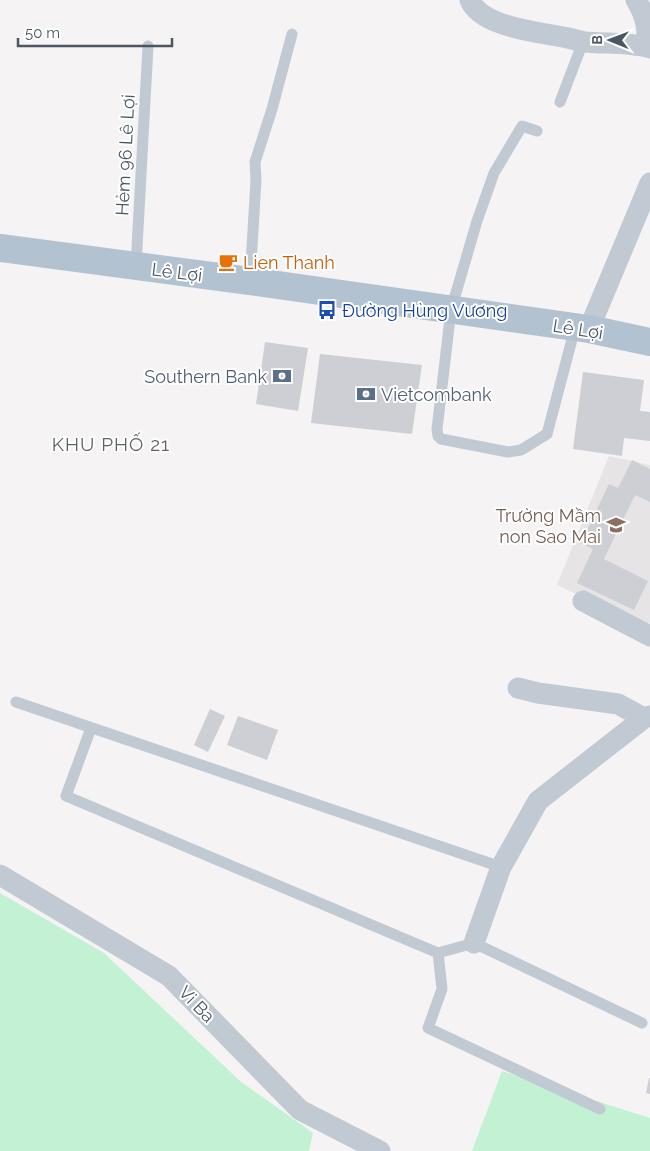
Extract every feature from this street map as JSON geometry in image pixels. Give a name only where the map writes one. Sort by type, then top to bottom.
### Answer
[{"type":"main road","name":"Lê Lợi","points":[[0,248],[582,328],[650,342]]},
{"type":"street","points":[[470,0],[473,6],[488,18],[521,30],[583,42],[648,48],[648,31],[644,13],[636,0]]},
{"type":"street","points":[[582,328],[650,183]]},
{"type":"street","points":[[583,601],[650,636]]},
{"type":"street","points":[[474,943],[501,867],[538,801],[647,717],[618,704],[538,693],[518,688]]},
{"type":"street","name":"Vi Ba","points":[[0,875],[170,976],[300,1110],[380,1151]]},
{"type":"lane","points":[[250,281],[256,180],[255,162],[272,109],[292,34]]},
{"type":"lane","points":[[560,102],[583,42]]},
{"type":"lane","name":"Hẻm 96 Lê Lợi","points":[[136,266],[148,46]]},
{"type":"lane","points":[[537,131],[522,126],[494,173],[477,221],[451,310],[437,429],[438,436],[441,439],[508,452],[520,450],[547,434],[582,328]]},
{"type":"lane","points":[[16,702],[501,867]]},
{"type":"lane","points":[[91,728],[66,796],[438,953],[474,943],[642,1023]]},
{"type":"lane","points":[[438,953],[442,989],[428,1028],[600,1109]]},
{"type":"shaded area","name":"Trường Mầm non Sao Mai","points":[[609,456],[650,465],[650,621],[647,627],[557,585]]},
{"type":"green space","points":[[0,893],[104,953],[240,1081],[313,1133],[309,1151],[0,1151]]},
{"type":"green space","points":[[502,1071],[650,1118],[650,1151],[472,1151]]},
{"type":"building","name":"Southern Bank","points":[[265,342],[308,348],[298,411],[256,404]]},
{"type":"building","name":"Vietcombank","points":[[320,354],[422,365],[412,434],[311,423]]},
{"type":"building","points":[[583,372],[644,380],[640,411],[650,412],[650,441],[624,438],[622,456],[573,449]]},
{"type":"building","points":[[632,460],[650,469],[650,502],[635,495],[604,559],[648,581],[634,610],[577,583],[593,549],[581,543],[609,484],[618,488]]},
{"type":"building","points":[[210,709],[225,716],[208,752],[194,745]]},
{"type":"building","points":[[238,716],[278,730],[267,760],[227,745]]},
{"type":"building","points":[[650,1078],[650,1094],[646,1093]]},
{"type":"place","name":"Lien Thanh","points":[[228,262]]},
{"type":"place","name":"Đường Hùng Vương","points":[[327,310]]},
{"type":"place","name":"Southern Bank","points":[[282,376]]},
{"type":"place","name":"Vietcombank","points":[[366,394]]},
{"type":"place","name":"Trường Mầm non Sao Mai","points":[[616,525]]},
{"type":"district","name":"KHU PHỐ 21","points":[[111,444]]}]
